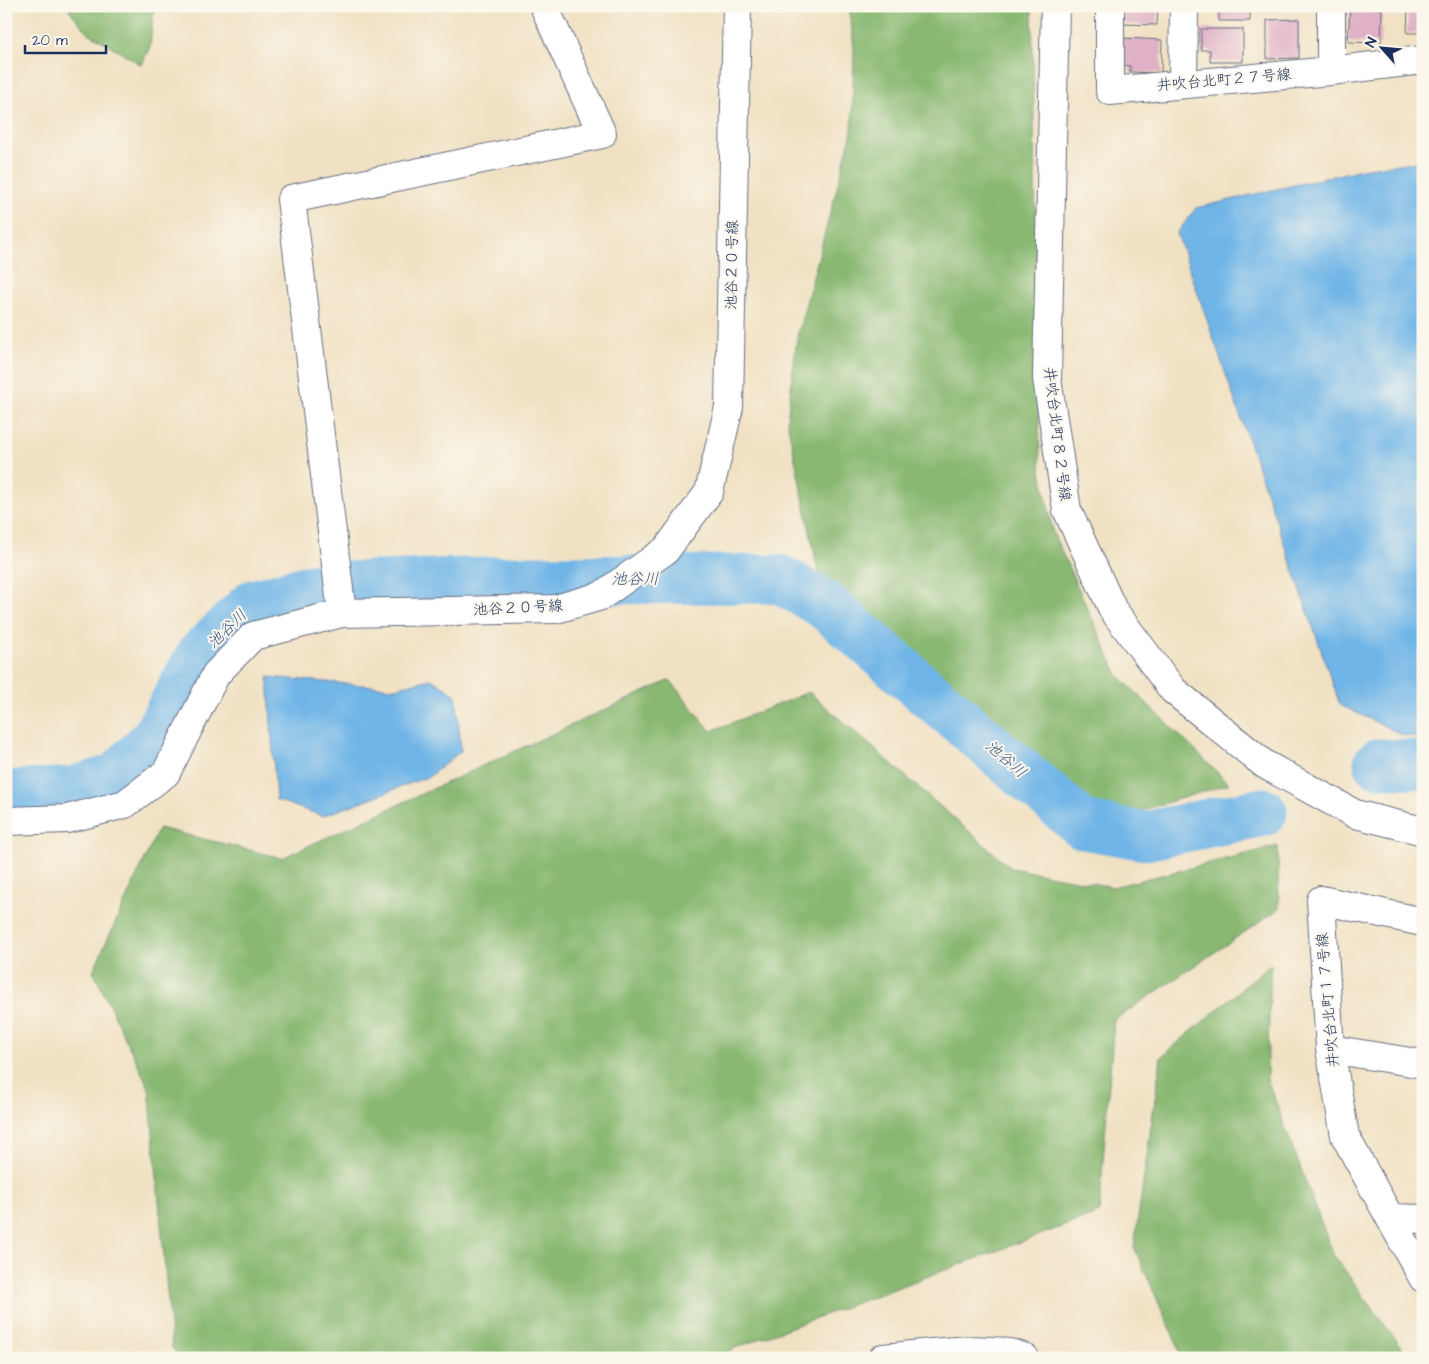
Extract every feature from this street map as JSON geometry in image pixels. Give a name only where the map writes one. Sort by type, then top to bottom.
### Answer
[{"type":"street","points":[[342,613],[291,199],[602,134],[544,6]]},
{"type":"street","name":"池谷２０号線","points":[[6,821],[67,820],[125,804],[166,773],[216,674],[253,636],[342,613],[556,609],[601,596],[666,550],[709,492],[729,407],[737,6]]},
{"type":"street","name":"井吹台北町８２号線","points":[[1055,6],[1047,379],[1067,510],[1113,610],[1173,690],[1264,764],[1355,814],[1423,832]]},
{"type":"street","name":"井吹台北町２７号線","points":[[1110,6],[1110,91],[1331,71],[1423,60]]},
{"type":"street","points":[[1183,84],[1184,6]]},
{"type":"street","points":[[1331,6],[1331,71]]},
{"type":"street","name":"井吹台北町１７号線","points":[[1423,922],[1320,900],[1330,1048],[1345,1136],[1423,1278]]},
{"type":"street","points":[[1330,1048],[1423,1064]]},
{"type":"street","points":[[1390,1218],[1423,1219]]},
{"type":"street","points":[[883,1358],[978,1350],[1018,1354],[1025,1358]]},
{"type":"green space","points":[[66,6],[154,6],[150,46],[142,65],[87,32]]},
{"type":"green space","points":[[849,6],[1032,6],[1040,465],[1053,533],[1118,675],[1229,784],[1119,817],[1063,792],[821,585],[787,421],[797,337],[852,132],[854,48]]},
{"type":"green space","points":[[670,680],[711,731],[809,692],[1011,868],[1113,887],[1278,846],[1279,909],[1114,1020],[1099,1213],[735,1348],[719,1358],[181,1358],[172,1348],[149,1088],[93,971],[159,828],[282,858]]},
{"type":"green space","points":[[1271,964],[1267,1079],[1333,1254],[1409,1358],[1183,1358],[1134,1247],[1161,1057]]},
{"type":"water","points":[[1423,161],[1423,738],[1403,735],[1340,705],[1177,233],[1196,208],[1367,168]]},
{"type":"water","points":[[268,677],[395,688],[431,679],[456,695],[461,751],[430,776],[323,816],[276,800]]},
{"type":"building","points":[[1123,6],[1158,6],[1157,25],[1122,24]]},
{"type":"building","points":[[1219,6],[1250,6],[1250,21],[1219,21]]},
{"type":"building","points":[[1408,6],[1423,6],[1423,33],[1407,33]]},
{"type":"building","points":[[1350,7],[1382,9],[1381,43],[1348,42]]},
{"type":"building","points":[[1299,19],[1299,58],[1267,59],[1267,20]]},
{"type":"building","points":[[1201,29],[1243,29],[1243,62],[1210,62],[1210,50],[1201,50]]},
{"type":"building","points":[[1121,38],[1162,40],[1161,73],[1130,72],[1130,66],[1120,65]]},
{"type":"waterway","name":"池谷川","points":[[6,795],[73,791],[116,778],[155,738],[201,654],[253,604],[317,587],[519,580],[780,579],[826,606],[1083,825],[1145,836],[1263,812]]},
{"type":"waterway","name":"池谷川","points":[[1378,763],[1423,765]]}]
